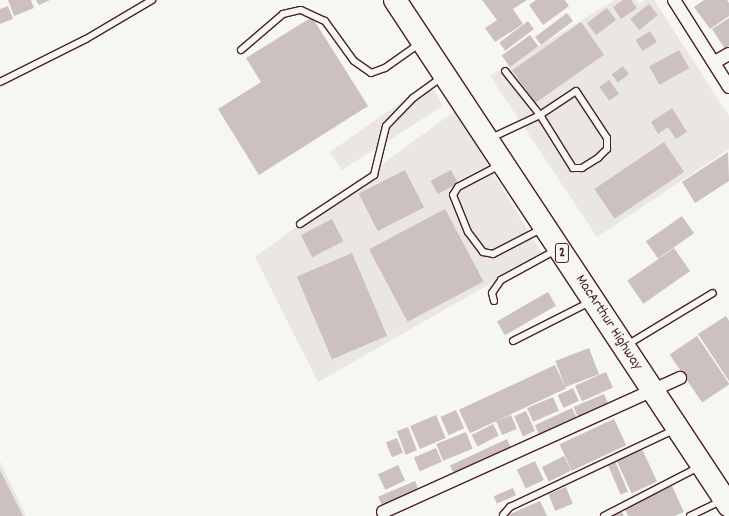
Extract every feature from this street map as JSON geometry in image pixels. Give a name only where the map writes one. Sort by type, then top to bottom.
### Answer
[{"type":"highway","name":"MacArthur Highway","points":[[395,0],[727,503]]},
{"type":"street","points":[[678,1],[729,87]]},
{"type":"street","points":[[715,62],[729,54]]},
{"type":"street","points":[[383,512],[680,378]]},
{"type":"lane","points":[[0,82],[86,39],[152,0]]},
{"type":"lane","points":[[241,50],[283,14],[301,10],[325,21],[354,61],[371,73],[384,68],[423,42]]},
{"type":"lane","points":[[487,140],[540,115],[575,91],[578,92],[607,138],[607,149],[598,158],[574,170],[540,115],[505,71]]},
{"type":"lane","points":[[300,224],[374,175],[386,126],[413,98],[445,75]]},
{"type":"lane","points":[[503,163],[458,187],[453,196],[475,242],[483,252],[493,254],[545,227]]},
{"type":"lane","points":[[494,301],[492,293],[501,280],[559,248]]},
{"type":"lane","points":[[624,346],[713,293]]},
{"type":"lane","points":[[513,341],[593,300]]},
{"type":"lane","points":[[503,515],[510,507],[678,428]]},
{"type":"lane","points":[[604,516],[702,466]]},
{"type":"lane","points":[[690,516],[727,503]]},
{"type":"shaded area","points":[[615,0],[636,0],[639,4],[645,0],[654,0],[729,116],[729,149],[597,237],[490,76]]},
{"type":"shaded area","points":[[430,82],[443,106],[342,170],[330,152]]},
{"type":"shaded area","points":[[455,111],[542,254],[318,382],[255,257]]},
{"type":"shaded area","points":[[0,461],[26,516],[0,516]]},
{"type":"building","points":[[8,0],[31,0],[34,8],[14,16]]},
{"type":"building","points":[[36,0],[50,0],[39,5]]},
{"type":"building","points":[[482,0],[527,0],[513,9],[523,24],[495,42],[485,28],[497,20]]},
{"type":"building","points":[[536,0],[565,0],[569,6],[543,25],[529,5]]},
{"type":"building","points":[[623,0],[631,0],[637,8],[621,19],[613,7]]},
{"type":"building","points":[[704,0],[727,0],[729,3],[729,16],[710,29],[694,7]]},
{"type":"building","points":[[649,4],[658,15],[639,30],[630,19]]},
{"type":"building","points":[[8,6],[13,19],[0,24],[0,9]]},
{"type":"building","points":[[607,8],[616,20],[596,35],[587,23]]},
{"type":"building","points":[[567,13],[573,21],[541,45],[535,37]]},
{"type":"building","points":[[312,17],[368,106],[259,175],[218,109],[261,82],[246,58]]},
{"type":"building","points":[[729,18],[729,46],[725,49],[712,29]]},
{"type":"building","points":[[528,21],[534,29],[505,51],[499,43]]},
{"type":"building","points":[[581,22],[604,55],[535,103],[512,70]]},
{"type":"building","points":[[650,31],[657,42],[642,51],[636,40]]},
{"type":"building","points":[[530,35],[538,46],[510,67],[502,56]]},
{"type":"building","points":[[679,50],[689,68],[659,85],[649,66]]},
{"type":"building","points":[[623,66],[629,74],[618,82],[612,74]]},
{"type":"building","points":[[609,80],[619,94],[609,101],[599,87]]},
{"type":"building","points":[[672,108],[687,132],[676,139],[668,127],[658,134],[651,122]]},
{"type":"building","points":[[664,142],[684,172],[614,219],[594,189]]},
{"type":"building","points":[[728,152],[729,181],[695,203],[682,182]]},
{"type":"building","points":[[405,170],[424,207],[378,231],[359,194]]},
{"type":"building","points":[[451,170],[458,183],[438,194],[431,181]]},
{"type":"building","points":[[445,209],[483,281],[408,322],[369,249]]},
{"type":"building","points":[[682,216],[694,233],[658,258],[646,241]]},
{"type":"building","points":[[332,219],[343,241],[312,257],[301,235]]},
{"type":"building","points":[[674,248],[690,271],[643,304],[627,281]]},
{"type":"building","points":[[352,253],[387,336],[332,359],[297,276]]},
{"type":"building","points":[[548,292],[556,306],[505,335],[497,322]]},
{"type":"building","points":[[726,316],[729,321],[729,381],[698,334]]},
{"type":"building","points":[[697,336],[729,383],[702,403],[670,354]]},
{"type":"building","points":[[589,348],[599,374],[565,387],[555,361]]},
{"type":"building","points":[[555,365],[566,389],[470,433],[459,410]]},
{"type":"building","points":[[606,372],[613,388],[582,401],[575,386]]},
{"type":"building","points":[[573,388],[579,401],[564,408],[558,395]]},
{"type":"building","points":[[604,394],[610,408],[579,421],[574,407]]},
{"type":"building","points":[[553,397],[559,411],[533,422],[527,408]]},
{"type":"building","points":[[572,408],[578,421],[541,438],[535,425]]},
{"type":"building","points":[[456,410],[464,428],[449,435],[440,417]]},
{"type":"building","points":[[526,411],[535,431],[523,436],[514,416]]},
{"type":"building","points":[[436,415],[446,438],[420,449],[410,426]]},
{"type":"building","points":[[511,415],[517,429],[502,435],[496,421]]},
{"type":"building","points":[[614,419],[626,445],[572,471],[560,444]]},
{"type":"building","points":[[493,424],[499,436],[478,446],[472,435]]},
{"type":"building","points":[[408,427],[417,450],[406,455],[397,431]]},
{"type":"building","points":[[466,432],[473,449],[443,461],[436,444]]},
{"type":"building","points":[[397,438],[403,453],[392,457],[386,442]]},
{"type":"building","points":[[507,439],[513,452],[456,478],[450,466]]},
{"type":"building","points":[[641,447],[657,481],[632,493],[616,459]]},
{"type":"building","points":[[436,448],[442,462],[420,471],[414,457]]},
{"type":"building","points":[[564,456],[571,470],[549,482],[542,467]]},
{"type":"building","points":[[535,461],[544,480],[526,488],[517,469]]},
{"type":"building","points":[[615,461],[628,491],[621,495],[608,464]]},
{"type":"building","points":[[398,465],[405,480],[385,490],[378,474]]},
{"type":"building","points":[[0,470],[23,516],[0,516]]},
{"type":"building","points":[[415,481],[420,493],[383,509],[378,497]]},
{"type":"building","points":[[672,486],[684,512],[674,516],[628,516],[624,507]]},
{"type":"building","points":[[566,487],[573,504],[555,511],[548,494]]},
{"type":"building","points":[[513,488],[516,495],[497,504],[494,496]]},
{"type":"building","points":[[540,501],[547,516],[506,516]]},
{"type":"building","points":[[621,510],[624,516],[608,516]]}]
